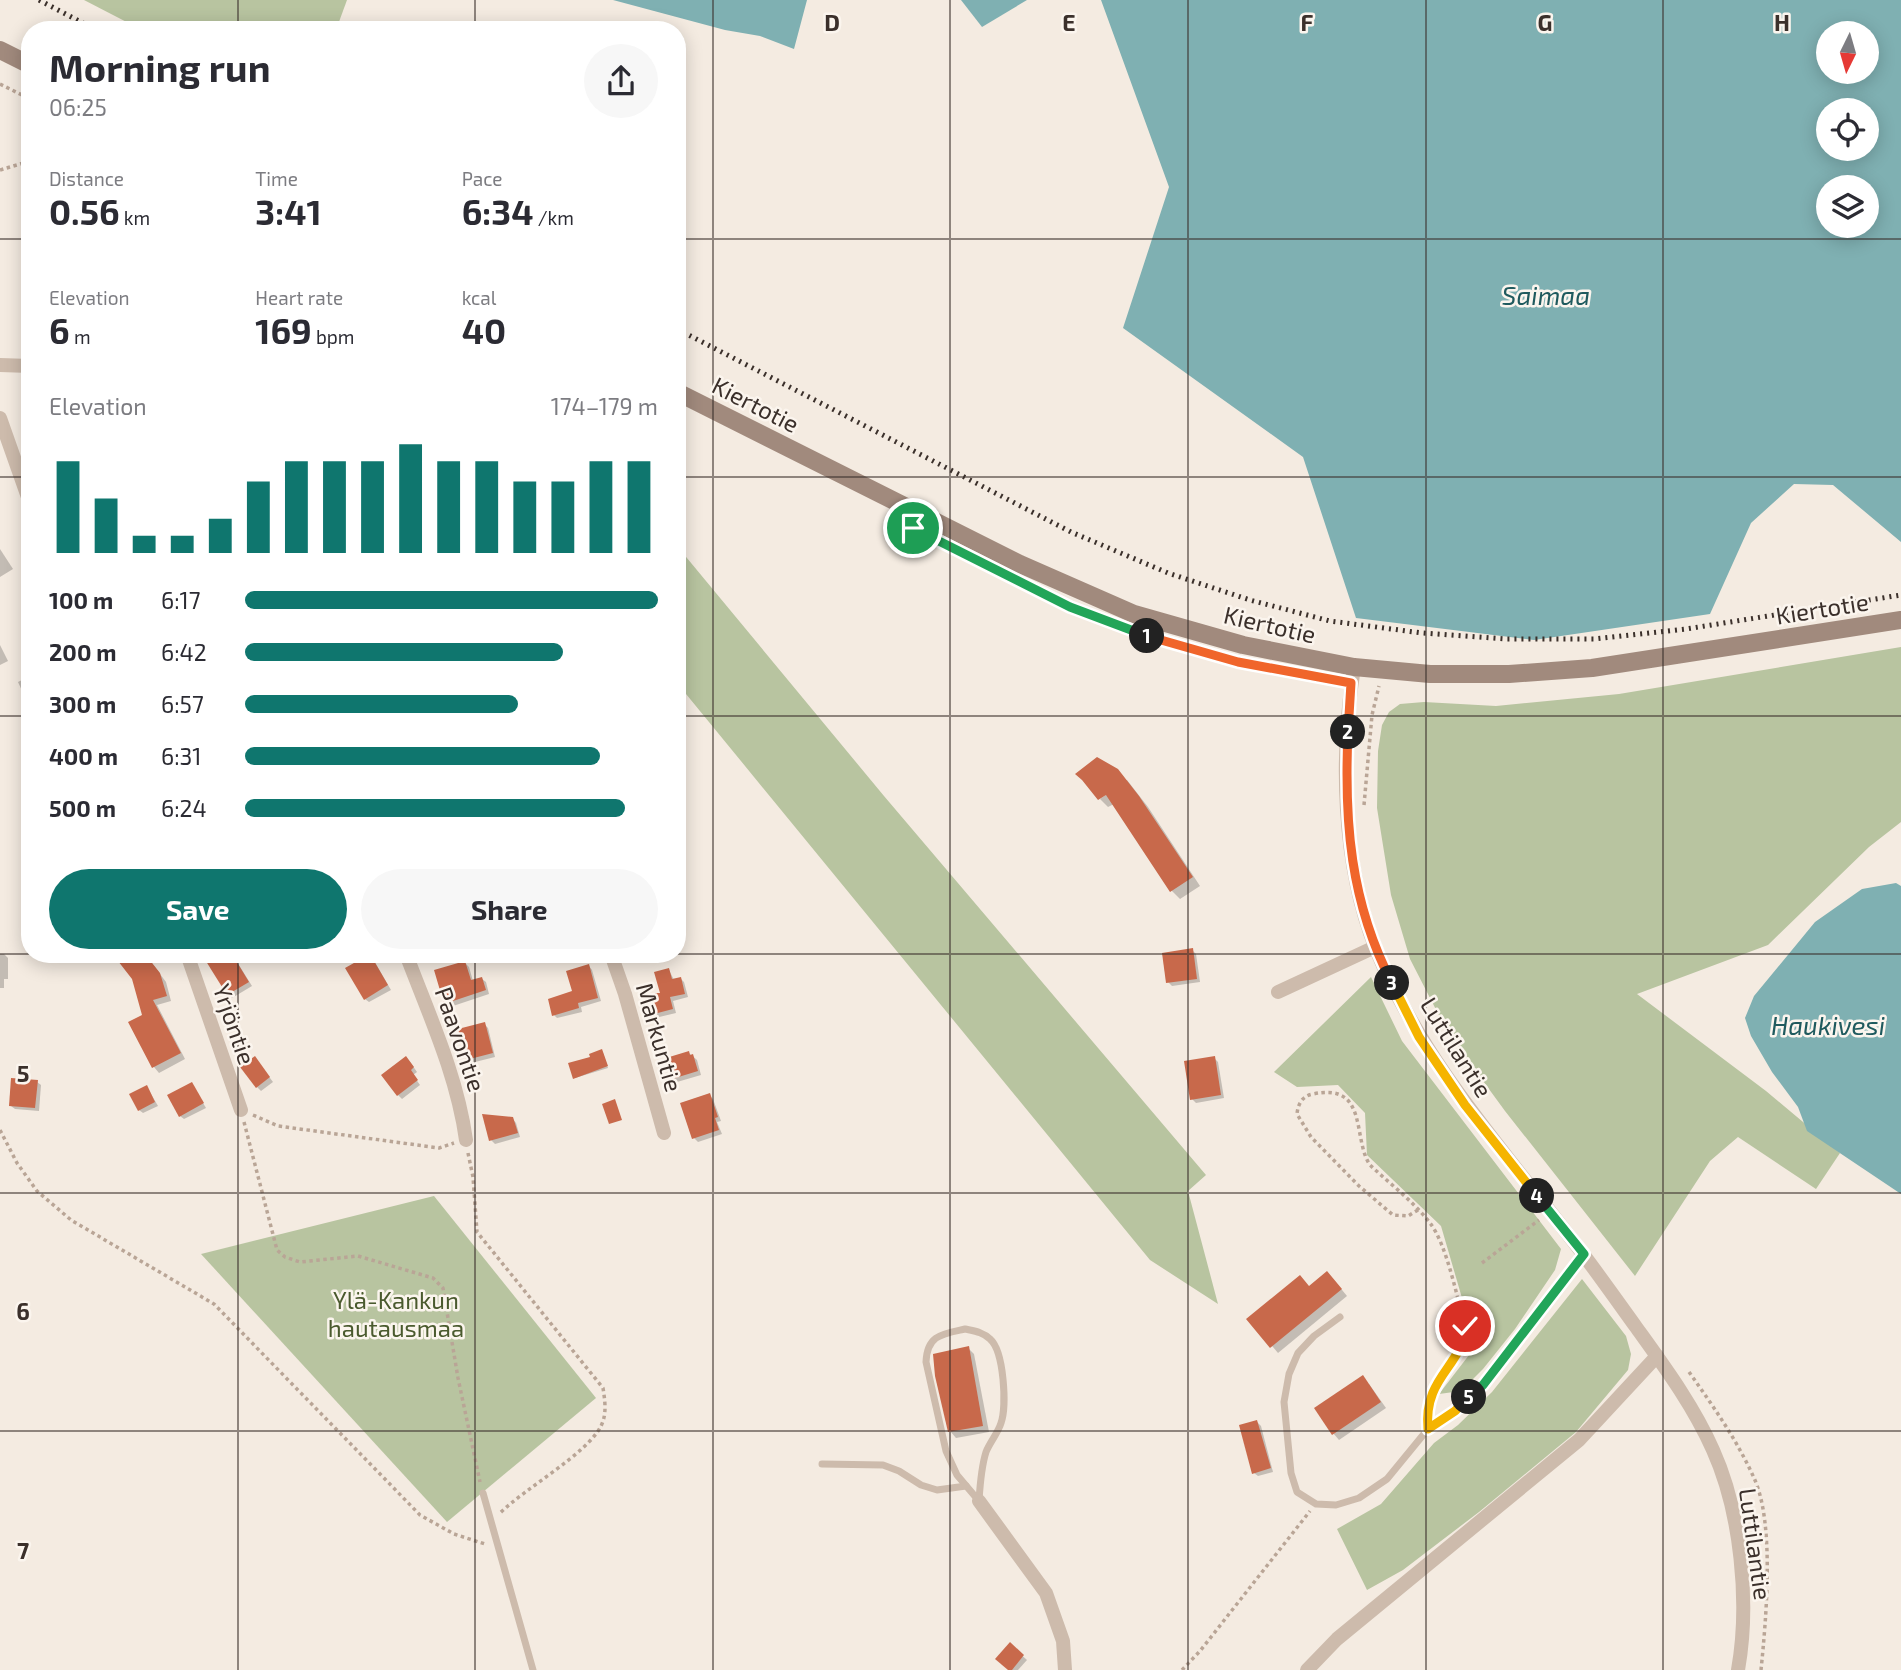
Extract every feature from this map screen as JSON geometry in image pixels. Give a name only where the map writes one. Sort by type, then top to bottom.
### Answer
[{"type":"street","points":[[0,50],[21,60]]},
{"type":"street","points":[[0,365],[21,366]]},
{"type":"street","name":"Kiertotie","points":[[686,397],[1020,564],[1134,614],[1244,645],[1354,667],[1430,674],[1509,674],[1592,668],[1901,620]]},
{"type":"street","points":[[0,418],[21,478]]},
{"type":"street","name":"Luttilantie","points":[[1354,667],[1346,771],[1349,842],[1354,878],[1375,947],[1419,1037],[1465,1105],[1584,1254],[1696,1414],[1729,1493],[1739,1553],[1743,1596],[1738,1670]]},
{"type":"street","points":[[1278,992],[1375,947]]},
{"type":"street","name":"Yrjöntie","points":[[190,963],[241,1110]]},
{"type":"street","name":"Paavontie","points":[[409,963],[453,1078],[466,1140]]},
{"type":"street","name":"Markuntie","points":[[614,963],[664,1133]]},
{"type":"street","points":[[1307,1670],[1337,1640],[1579,1440],[1657,1356]]},
{"type":"street","points":[[979,1501],[1046,1593],[1063,1641],[1065,1670]]},
{"type":"lane","points":[[1340,1317],[1314,1336],[1298,1353],[1289,1374],[1284,1402],[1291,1473],[1297,1492],[1316,1504],[1336,1504],[1359,1498],[1387,1479],[1428,1429],[1455,1411],[1483,1385],[1584,1254]]},
{"type":"lane","points":[[965,1329],[979,1332],[992,1340],[999,1358],[1005,1403],[1001,1423],[986,1451],[979,1501],[957,1475],[946,1451],[926,1362],[931,1341],[943,1334],[965,1329]]},
{"type":"lane","points":[[822,1464],[883,1465],[899,1471],[921,1485],[937,1490],[966,1486]]},
{"type":"lane","points":[[483,1493],[533,1670]]},
{"type":"path","points":[[0,84],[21,94]]},
{"type":"path","points":[[0,170],[21,164]]},
{"type":"path","points":[[1364,813],[1371,727],[1379,686]]},
{"type":"path","points":[[1418,1210],[1408,1216],[1392,1215],[1359,1186],[1311,1137],[1297,1114],[1298,1104],[1308,1095],[1326,1091],[1334,1091],[1343,1097],[1354,1110],[1359,1122],[1365,1157],[1370,1165],[1418,1210],[1431,1224],[1438,1238],[1465,1326],[1465,1338],[1432,1392],[1426,1412],[1428,1429]]},
{"type":"path","points":[[241,1110],[278,1126],[305,1130],[439,1147],[466,1140],[477,1232],[603,1388],[606,1405],[603,1423],[591,1441],[512,1502],[491,1522]]},
{"type":"path","points":[[241,1110],[277,1250],[285,1257],[300,1262],[358,1256],[433,1278],[443,1288],[457,1378],[483,1493]]},
{"type":"path","points":[[0,1130],[17,1163],[37,1191],[71,1220],[214,1304],[420,1515],[454,1534],[498,1549]]},
{"type":"path","points":[[1482,1263],[1550,1212]]},
{"type":"path","points":[[1686,1368],[1717,1411],[1755,1479],[1765,1517],[1767,1562],[1760,1670]]},
{"type":"path","points":[[1182,1670],[1316,1504]]},
{"type":"green space","points":[[84,0],[347,0],[339,21],[125,21]]},
{"type":"green space","points":[[686,557],[884,796],[1206,1175],[1188,1191],[1218,1304],[1150,1260],[686,694]]},
{"type":"green space","points":[[1901,647],[1901,822],[1869,847],[1768,945],[1637,994],[1766,1091],[1840,1153],[1816,1189],[1738,1137],[1710,1161],[1635,1276],[1505,1111],[1448,1033],[1410,959],[1391,895],[1377,808],[1378,751],[1382,725],[1389,712],[1400,704],[1424,702],[1496,706],[1619,694]]},
{"type":"green space","points":[[1371,977],[1402,1041],[1561,1249],[1555,1270],[1515,1329],[1483,1369],[1461,1391],[1439,1394],[1476,1346],[1441,1226],[1367,1155],[1365,1113],[1338,1085],[1297,1087],[1274,1072]]},
{"type":"green space","name":"Ylä-Kankun hautausmaa","points":[[434,1196],[596,1398],[447,1522],[201,1254]]},
{"type":"green space","points":[[1582,1279],[1626,1336],[1631,1354],[1628,1370],[1576,1432],[1403,1570],[1367,1590],[1337,1529],[1381,1504],[1434,1443],[1458,1425],[1492,1392]]},
{"type":"water","points":[[613,0],[807,0],[794,49],[760,36],[725,30]]},
{"type":"water","points":[[961,0],[1027,0],[982,27]]},
{"type":"water","name":"Saimaa","points":[[1101,0],[1901,0],[1901,542],[1833,485],[1794,484],[1751,523],[1710,614],[1534,640],[1356,618],[1303,457],[1123,328],[1169,187]]},
{"type":"water","name":"Haukivesi","points":[[1896,883],[1901,886],[1901,1194],[1807,1131],[1798,1107],[1772,1072],[1751,1036],[1745,1018],[1754,996],[1815,922],[1862,889]]},
{"type":"building","points":[[1097,757],[1118,769],[1193,877],[1170,892],[1106,795],[1098,800],[1075,774]]},
{"type":"building","points":[[1193,948],[1197,979],[1166,983],[1162,953]]},
{"type":"building","points":[[120,963],[152,963],[160,973],[167,996],[153,1000],[181,1053],[152,1068],[128,1022],[142,1015],[132,979]]},
{"type":"building","points":[[207,963],[237,963],[249,982],[227,995]]},
{"type":"building","points":[[354,963],[375,963],[388,985],[364,1000],[345,968]]},
{"type":"building","points":[[466,963],[471,980],[482,977],[486,990],[444,1004],[434,970]]},
{"type":"building","points":[[589,964],[598,998],[578,1003],[579,1008],[552,1016],[548,999],[572,991],[566,971]]},
{"type":"building","points":[[669,968],[672,979],[681,977],[685,994],[670,997],[673,1009],[650,1015],[648,993],[660,993],[654,972]]},
{"type":"building","points":[[485,1022],[493,1053],[466,1060],[458,1029]]},
{"type":"building","points":[[602,1049],[608,1066],[573,1079],[568,1063],[590,1057],[589,1054]]},
{"type":"building","points":[[689,1051],[690,1055],[693,1054],[698,1071],[672,1079],[666,1058]]},
{"type":"building","points":[[255,1056],[270,1077],[256,1088],[240,1067]]},
{"type":"building","points":[[406,1056],[414,1067],[411,1070],[418,1080],[397,1096],[381,1075]]},
{"type":"building","points":[[1215,1056],[1221,1095],[1190,1100],[1184,1061]]},
{"type":"building","points":[[11,1078],[38,1080],[35,1108],[9,1106]]},
{"type":"building","points":[[192,1082],[204,1103],[179,1117],[167,1095]]},
{"type":"building","points":[[147,1085],[155,1102],[138,1111],[129,1094]]},
{"type":"building","points":[[710,1093],[718,1117],[715,1118],[719,1130],[692,1139],[680,1103]]},
{"type":"building","points":[[615,1099],[622,1120],[609,1124],[602,1104]]},
{"type":"building","points":[[482,1114],[513,1117],[518,1133],[489,1141]]},
{"type":"building","points":[[1327,1271],[1342,1289],[1270,1348],[1246,1319],[1300,1275],[1309,1286]]},
{"type":"building","points":[[969,1346],[983,1426],[948,1432],[935,1376],[933,1354]]},
{"type":"building","points":[[1363,1375],[1381,1402],[1332,1435],[1314,1408]]},
{"type":"building","points":[[1257,1420],[1271,1468],[1252,1474],[1239,1425]]},
{"type":"building","points":[[1010,1642],[1024,1655],[1012,1670],[1008,1670],[995,1659]]},
{"type":"railway","points":[[39,0],[79,21]]},
{"type":"railway","points":[[686,334],[1071,532],[1168,573],[1250,600],[1330,621],[1422,633],[1507,639],[1594,639],[1686,629],[1901,595]]},
{"type":"route","points":[[913,528],[1070,607],[1152,638],[1238,662],[1351,683],[1346,771],[1349,842],[1354,878],[1375,947],[1419,1037],[1465,1105],[1584,1254],[1483,1385],[1455,1411],[1428,1429],[1426,1412],[1432,1392],[1460,1349],[1465,1338],[1465,1326]]}]
